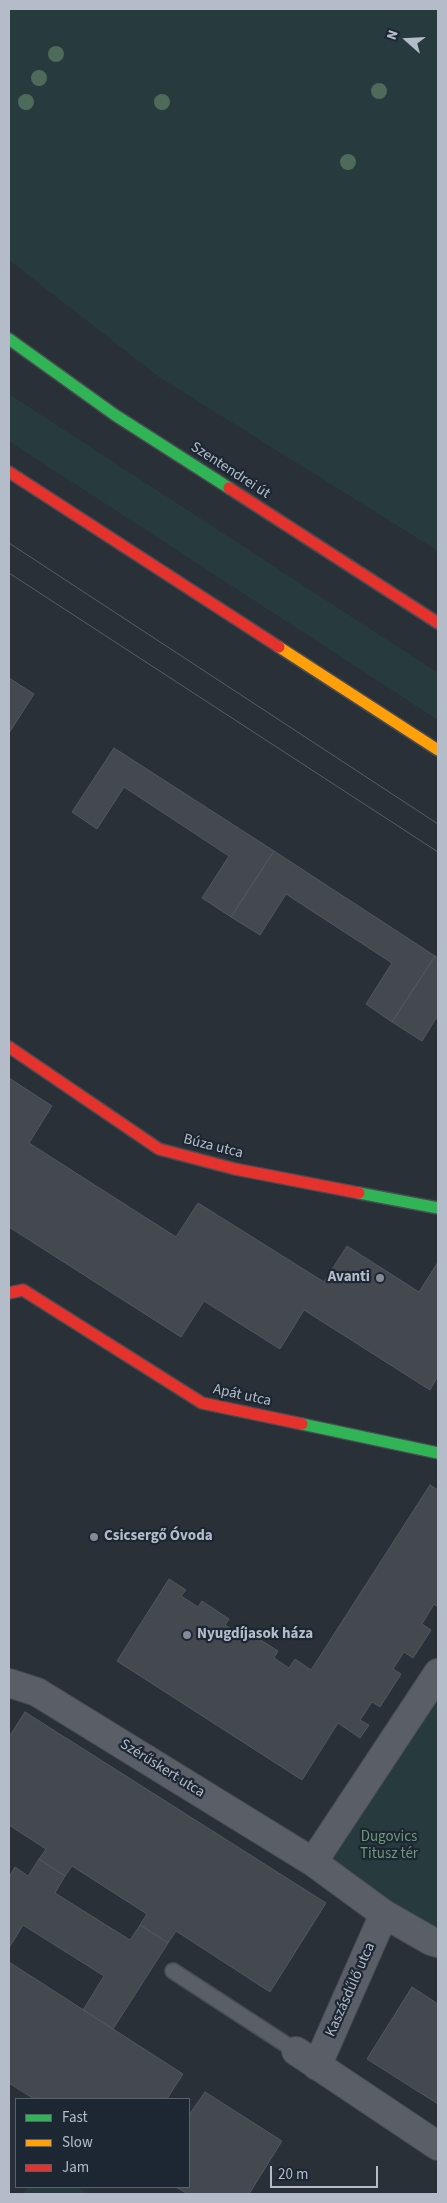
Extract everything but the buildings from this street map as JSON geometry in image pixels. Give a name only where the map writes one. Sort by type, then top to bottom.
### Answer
[{"type":"main road","name":"Szentendrei út","points":[[9,339],[116,415],[438,623]]},
{"type":"main road","points":[[9,472],[438,750]]},
{"type":"main road","name":"Búza utca","points":[[9,1047],[159,1149],[235,1169],[438,1208]]},
{"type":"main road","name":"Apát utca","points":[[9,1293],[23,1290],[202,1403],[438,1453]]},
{"type":"street","points":[[313,1862],[438,1673]]},
{"type":"street","name":"Szérűskert utca","points":[[9,1684],[38,1692],[313,1862],[384,1914],[431,1941],[438,1943]]},
{"type":"street","name":"Kaszásdűlő utca","points":[[307,2058],[344,2006],[384,1914]]},
{"type":"street","points":[[307,2058],[438,2146]]},
{"type":"lane","points":[[173,1971],[307,2058]]},
{"type":"green space","points":[[9,9],[438,9],[438,551],[159,377],[9,260]]},
{"type":"green space","points":[[9,394],[438,673],[438,720],[9,441]]},
{"type":"green space","name":"Dugovics Titusz tér","points":[[438,1689],[438,1934],[322,1860]]},
{"type":"green space","points":[[27,2188],[79,2188],[89,2194],[23,2194]]},
{"type":"tram line","points":[[9,543],[438,824]]},
{"type":"tram line","points":[[9,573],[438,852]]},
{"type":"traffic: fast","points":[[9,339],[115,415],[229,488]]},
{"type":"traffic: fast","points":[[359,1193],[438,1208]]},
{"type":"traffic: fast","points":[[302,1424],[438,1453]]},
{"type":"traffic: slow","points":[[279,647],[438,750]]},
{"type":"traffic: jam","points":[[9,472],[279,647]]},
{"type":"traffic: jam","points":[[229,488],[438,623]]},
{"type":"traffic: jam","points":[[9,1047],[159,1149],[235,1169],[359,1193]]},
{"type":"traffic: jam","points":[[9,1293],[23,1290],[202,1403],[302,1424]]},
{"type":"place","name":"Avanti","points":[[380,1278]]},
{"type":"place","name":"Csicsergő Óvoda","points":[[94,1537]]},
{"type":"place","name":"Nyugdíjasok háza","points":[[187,1635]]}]
